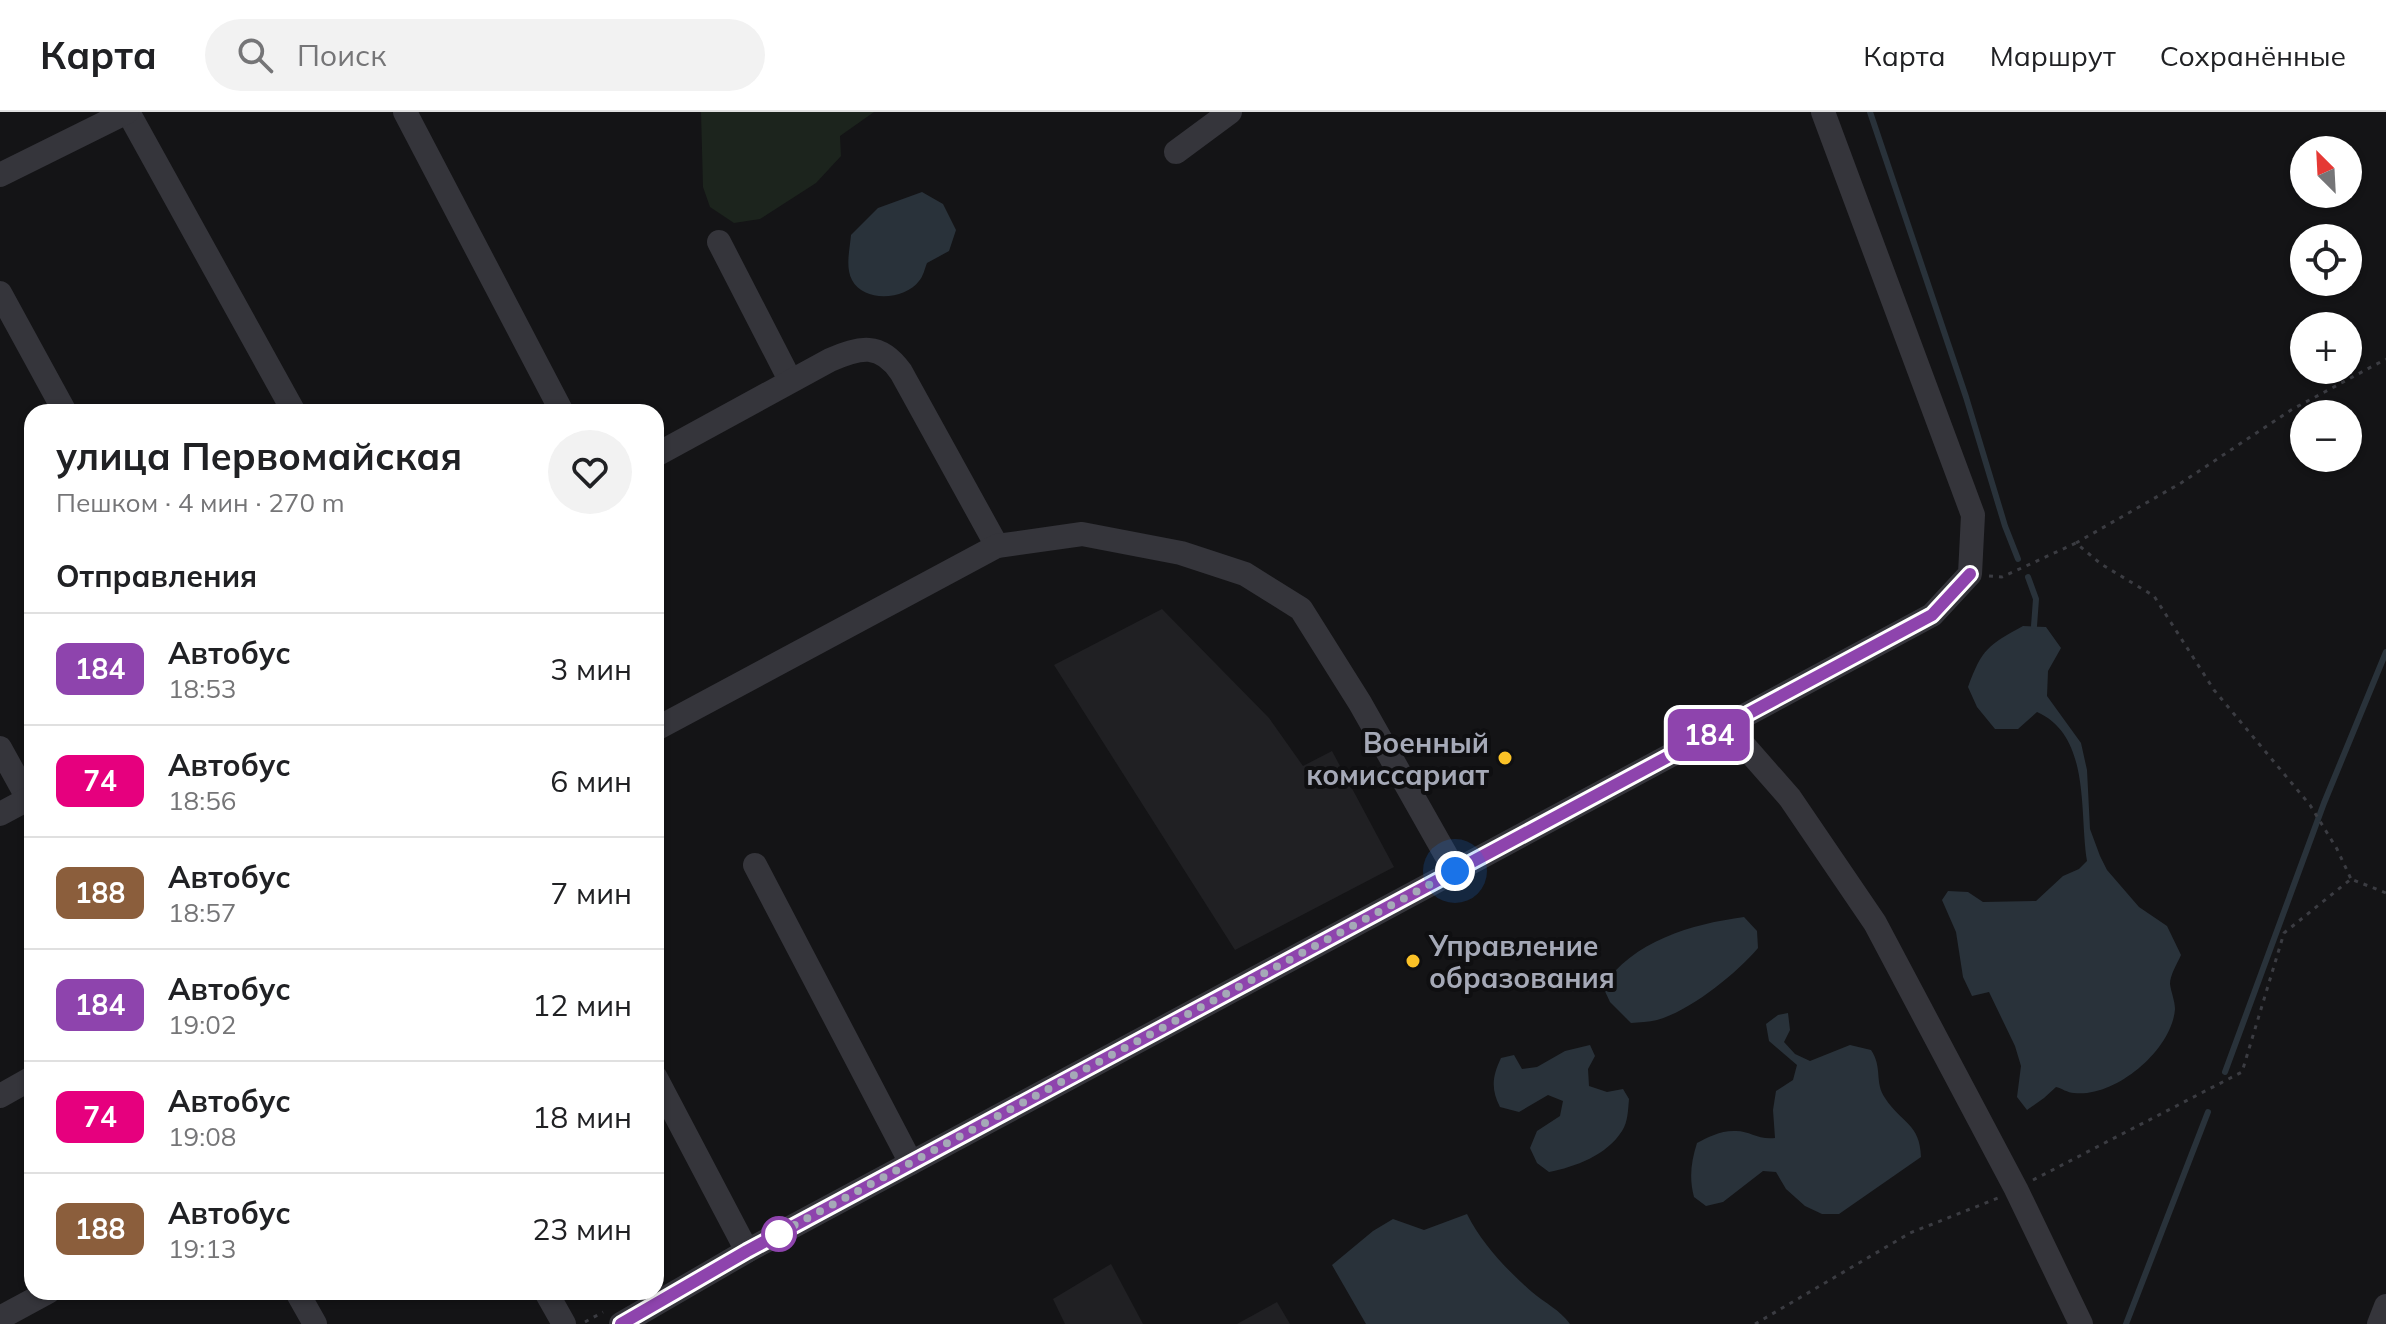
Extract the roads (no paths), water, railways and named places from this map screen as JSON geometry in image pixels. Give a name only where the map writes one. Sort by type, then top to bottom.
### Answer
[{"type":"street","points":[[0,175],[127,112],[290,404]]},
{"type":"street","points":[[405,112],[558,404]]},
{"type":"street","points":[[1176,152],[1230,112]]},
{"type":"street","points":[[664,1299],[747,1251],[1932,615],[1970,574],[1973,515],[1823,112]]},
{"type":"street","points":[[719,242],[790,380]]},
{"type":"street","points":[[0,293],[61,404]]},
{"type":"street","points":[[664,451],[790,380],[856,349],[876,350],[893,359],[997,546]]},
{"type":"street","points":[[664,725],[997,546],[1082,534],[1181,553],[1245,574],[1301,609],[1360,703],[1455,871]]},
{"type":"street","points":[[1726,725],[1790,798],[1875,923],[2016,1189],[2081,1324]]},
{"type":"street","points":[[0,748],[24,791]]},
{"type":"street","points":[[0,814],[24,804]]},
{"type":"street","points":[[755,865],[911,1163]]},
{"type":"street","points":[[0,1096],[24,1082]]},
{"type":"street","points":[[664,1093],[747,1251]]},
{"type":"street","points":[[0,1318],[33,1300]]},
{"type":"street","points":[[302,1300],[315,1324]]},
{"type":"street","points":[[550,1300],[564,1324]]},
{"type":"street","points":[[621,1324],[662,1300]]},
{"type":"street","points":[[2379,1324],[2386,1306]]},
{"type":"waterway","points":[[1870,112],[2018,559]]},
{"type":"waterway","points":[[2028,577],[2036,599],[2034,626]]},
{"type":"waterway","points":[[2225,1072],[2324,803],[2386,652]]},
{"type":"waterway","points":[[2126,1324],[2208,1112]]},
{"type":"place","name":"Военный комиссариат","points":[[1505,758]]},
{"type":"place","name":"Управление образования","points":[[1413,961]]}]
